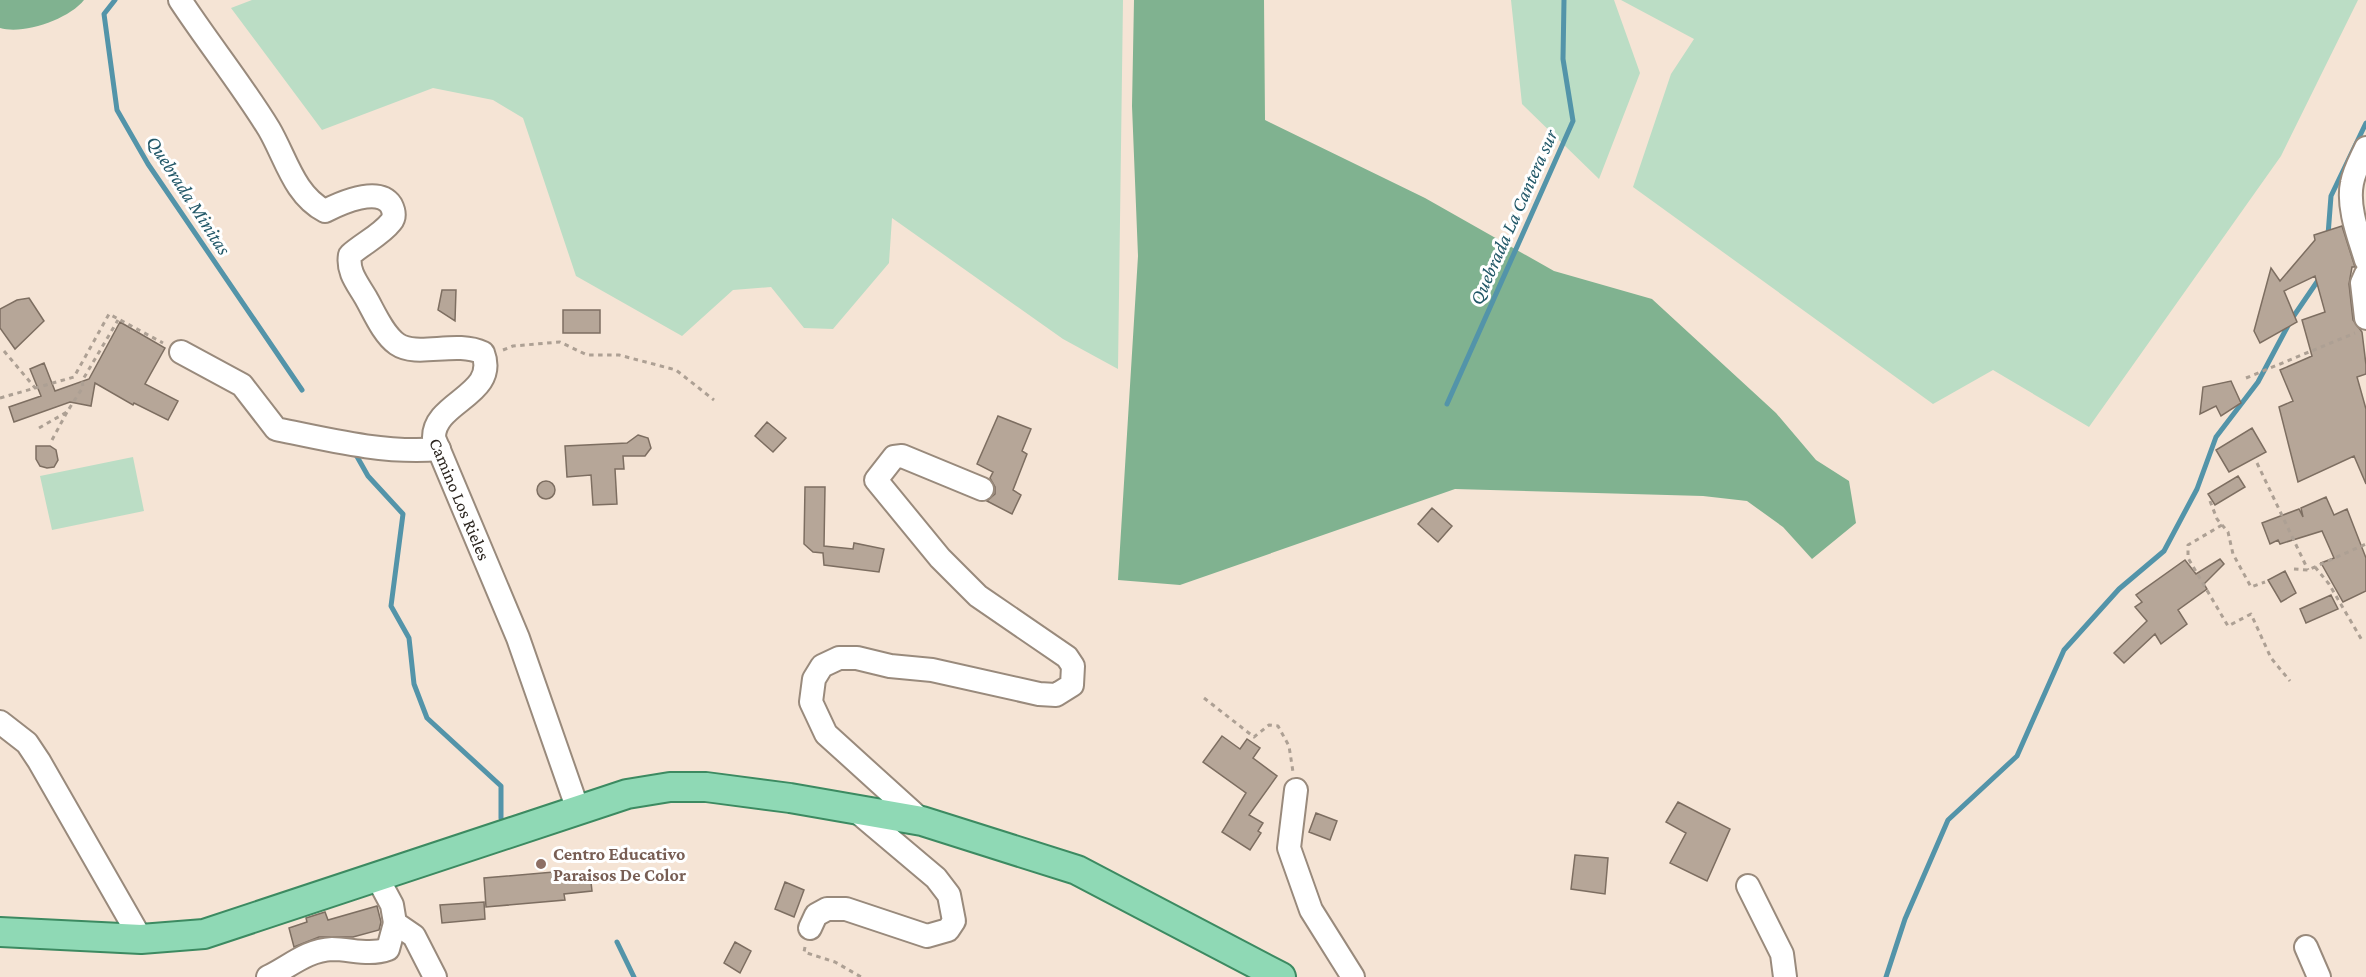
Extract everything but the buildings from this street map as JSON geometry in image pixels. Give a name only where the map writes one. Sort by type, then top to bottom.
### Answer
[{"type":"main road","points":[[0,932],[141,939],[204,934],[627,794],[688,787],[769,795],[922,821],[1077,870],[1281,977]]},
{"type":"street","points":[[180,0],[269,130],[299,189],[312,204],[325,211],[371,196],[387,200],[393,207],[394,216],[390,223],[350,255],[349,264],[352,276],[388,335],[408,349],[472,347],[483,353],[484,357]]},
{"type":"street","points":[[2366,148],[2352,181],[2350,194],[2356,230],[2366,260]]},
{"type":"street","points":[[2361,325],[2362,283],[2366,274]]},
{"type":"street","points":[[181,352],[242,385],[276,429],[413,451],[440,449]]},
{"type":"street","name":"Camino Los Rieles","points":[[484,357],[487,364],[484,379],[434,428],[434,438],[518,638],[578,810]]},
{"type":"street","points":[[922,821],[826,734],[811,702],[811,688],[822,666],[839,658],[857,658],[890,666],[932,670],[1039,694],[1056,694],[1072,685],[1073,666],[1067,657],[978,596],[940,558],[876,482],[894,457],[898,455],[982,489]]},
{"type":"street","points":[[0,722],[27,743],[39,761],[141,939]]},
{"type":"street","points":[[1287,791],[1293,818],[1289,848],[1308,900],[1353,977]]},
{"type":"street","points":[[810,928],[816,915],[827,909],[846,909],[927,936],[948,930],[954,921],[949,895],[936,878],[853,808]]},
{"type":"street","points":[[268,977],[301,957],[331,949],[360,953],[388,949],[395,923],[392,905],[377,877]]},
{"type":"street","points":[[1748,886],[1782,954],[1785,977]]},
{"type":"street","points":[[395,923],[414,936],[435,977]]},
{"type":"street","points":[[2306,947],[2319,977]]},
{"type":"path","points":[[0,398],[74,377],[109,314],[181,352]]},
{"type":"path","points":[[52,440],[83,387],[82,381],[118,319]]},
{"type":"path","points":[[2246,378],[2361,325]]},
{"type":"path","points":[[484,357],[513,346],[560,342],[587,356],[619,355],[676,370],[714,400]]},
{"type":"path","points":[[4,351],[36,389]]},
{"type":"path","points":[[39,428],[67,412]]},
{"type":"path","points":[[2257,463],[2308,570]]},
{"type":"path","points":[[2210,501],[2228,532],[2233,554],[2251,588],[2265,582]]},
{"type":"path","points":[[2222,525],[2188,545],[2188,558],[2228,626],[2251,614],[2271,658],[2290,681]]},
{"type":"path","points":[[2294,569],[2308,570],[2366,544]]},
{"type":"path","points":[[2315,567],[2330,584],[2363,642]]},
{"type":"path","points":[[1204,698],[1254,737],[1269,725],[1278,726],[1289,746],[1287,791]]},
{"type":"path","points":[[810,928],[804,952],[835,962],[861,977]]},
{"type":"green space","points":[[0,0],[84,0],[68,13],[45,24],[10,30],[0,28]]},
{"type":"green space","points":[[252,0],[1123,0],[1118,369],[1063,339],[892,218],[889,263],[833,329],[804,328],[771,287],[733,290],[682,336],[576,276],[523,118],[493,100],[433,88],[322,130],[231,8]]},
{"type":"green space","points":[[1134,0],[1264,0],[1265,120],[1425,198],[1554,271],[1652,299],[1776,413],[1816,460],[1849,481],[1856,523],[1812,559],[1783,527],[1747,501],[1703,496],[1455,489],[1180,585],[1118,580],[1138,256],[1132,106]]},
{"type":"green space","points":[[1511,0],[1614,0],[1640,73],[1599,179],[1522,104]]},
{"type":"green space","points":[[1621,0],[2358,0],[2281,156],[2089,427],[1993,370],[1933,404],[1633,187],[1671,74],[1694,39]]},
{"type":"green space","points":[[133,457],[144,511],[52,530],[40,476]]},
{"type":"waterway","name":"Quebrada Minitas","points":[[115,0],[104,14],[117,110],[148,164],[302,390]]},
{"type":"waterway","name":"Quebrada La Cantera sur","points":[[1447,404],[1573,121],[1563,59],[1564,0]]},
{"type":"waterway","points":[[2328,235],[2331,196],[2366,123]]},
{"type":"waterway","points":[[1886,977],[1905,919],[1948,820],[2017,756],[2064,650],[2119,589],[2164,551],[2197,489],[2216,437],[2258,382],[2291,320],[2321,276]]},
{"type":"waterway","name":"Quebrada Minitas","points":[[355,453],[368,476],[403,514],[391,606],[409,638],[414,684],[427,718],[501,786],[501,818]]},
{"type":"waterway","name":"Quebrada Minitas","points":[[617,942],[634,977]]},
{"type":"place","name":"Centro Educativo Paraisos De Color","points":[[541,864]]}]
